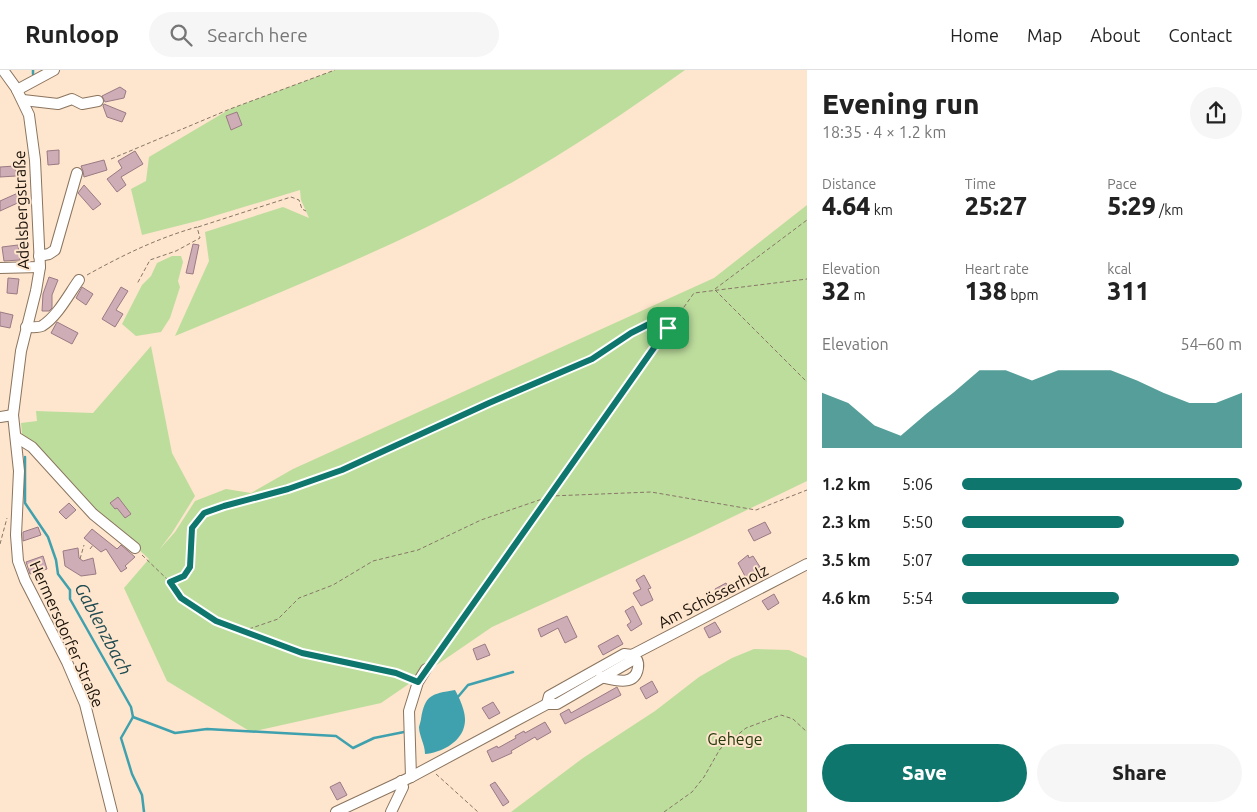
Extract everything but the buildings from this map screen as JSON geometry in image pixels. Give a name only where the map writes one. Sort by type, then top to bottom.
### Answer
[{"type":"street","name":"Adelsbergstraße","points":[[2,70],[17,90],[29,115],[33,137],[40,267],[21,351],[13,415]]},
{"type":"street","points":[[17,90],[54,70]]},
{"type":"street","points":[[23,100],[58,104],[72,99],[82,104],[98,101]]},
{"type":"street","points":[[39,256],[49,254],[55,250],[78,173]]},
{"type":"street","points":[[0,268],[40,267]]},
{"type":"street","points":[[26,327],[44,325],[79,280]]},
{"type":"street","points":[[0,417],[13,415]]},
{"type":"street","name":"Hermersdorfer Straße","points":[[13,415],[19,472],[16,535],[18,561],[25,580],[67,662],[84,704],[112,812]]},
{"type":"street","points":[[16,436],[32,448],[93,514],[135,548]]},
{"type":"street","name":"Am Schösserholz","points":[[547,704],[549,696],[624,654],[632,655],[807,564]]},
{"type":"street","points":[[601,678],[621,682],[630,680],[637,674],[639,667],[637,658],[632,655]]},
{"type":"street","name":"Am Schösserholz","points":[[336,812],[428,768],[547,704],[557,704],[631,660],[632,655]]},
{"type":"street","points":[[391,812],[406,779],[409,711],[418,682],[426,669]]},
{"type":"path","points":[[111,159],[230,109],[335,70]]},
{"type":"path","points":[[79,280],[122,255],[167,235],[291,197],[299,200],[302,209],[306,211]]},
{"type":"path","points":[[714,289],[807,220]]},
{"type":"path","points":[[137,284],[150,260],[176,251],[200,238],[197,227]]},
{"type":"path","points":[[426,669],[694,293],[714,289],[807,279]]},
{"type":"path","points":[[714,289],[807,382]]},
{"type":"path","points":[[170,582],[184,576],[190,567],[192,528],[204,513],[288,489],[342,470],[489,403],[592,359],[631,333],[649,324],[666,324],[668,328]]},
{"type":"path","points":[[243,631],[278,619],[299,598],[333,585],[373,561],[418,550],[481,520],[551,496],[651,492],[756,510],[807,490]]},
{"type":"path","points":[[0,544],[7,519],[17,506]]},
{"type":"path","points":[[81,558],[84,545]]},
{"type":"path","points":[[90,549],[92,545]]},
{"type":"path","points":[[135,548],[170,582],[181,598],[216,621],[302,653],[396,673],[418,682]]},
{"type":"path","points":[[664,812],[692,792],[704,777],[720,749],[746,728],[781,715],[793,719],[807,732]]},
{"type":"path","points":[[428,768],[478,812]]},
{"type":"green space","points":[[335,70],[685,70],[585,138],[480,200],[368,255],[175,336],[209,261],[205,232],[283,207],[309,218],[301,200],[300,190],[201,220],[142,235],[131,189],[146,181],[149,157],[230,109]]},
{"type":"green space","points":[[807,205],[807,481],[695,535],[492,627],[381,703],[251,732],[167,681],[124,588],[149,559],[23,443],[21,423],[37,421],[36,411],[93,413],[151,346],[172,453],[195,496],[159,550],[175,532],[195,501],[226,489],[251,493],[293,469],[714,278]]},
{"type":"green space","points":[[172,256],[181,256],[183,262],[178,281],[180,287],[170,318],[161,332],[136,336],[122,324],[142,285],[151,276],[157,263]]},
{"type":"green space","name":"Gehege","points":[[754,649],[789,650],[807,658],[807,812],[511,812],[583,758],[655,711],[699,677],[732,658]]},
{"type":"water","points":[[455,690],[465,718],[462,733],[449,746],[437,752],[425,754],[419,727],[427,700],[440,693]]},
{"type":"waterway","name":"Gablenzbach","points":[[25,457],[25,503],[48,537],[56,560],[58,574],[70,590],[70,599],[131,707],[133,717],[121,738],[132,774],[142,795],[144,812]]},
{"type":"waterway","points":[[457,698],[468,685],[513,672]]},
{"type":"waterway","points":[[133,717],[175,733],[207,729],[336,736],[353,748],[374,738],[404,732]]},
{"type":"route","points":[[649,324],[666,324],[668,328],[418,682],[396,673],[302,653],[216,621],[181,598],[170,582],[184,576],[190,567],[192,528],[204,513],[288,489],[342,470],[489,403],[592,359],[631,333],[649,324]]}]
